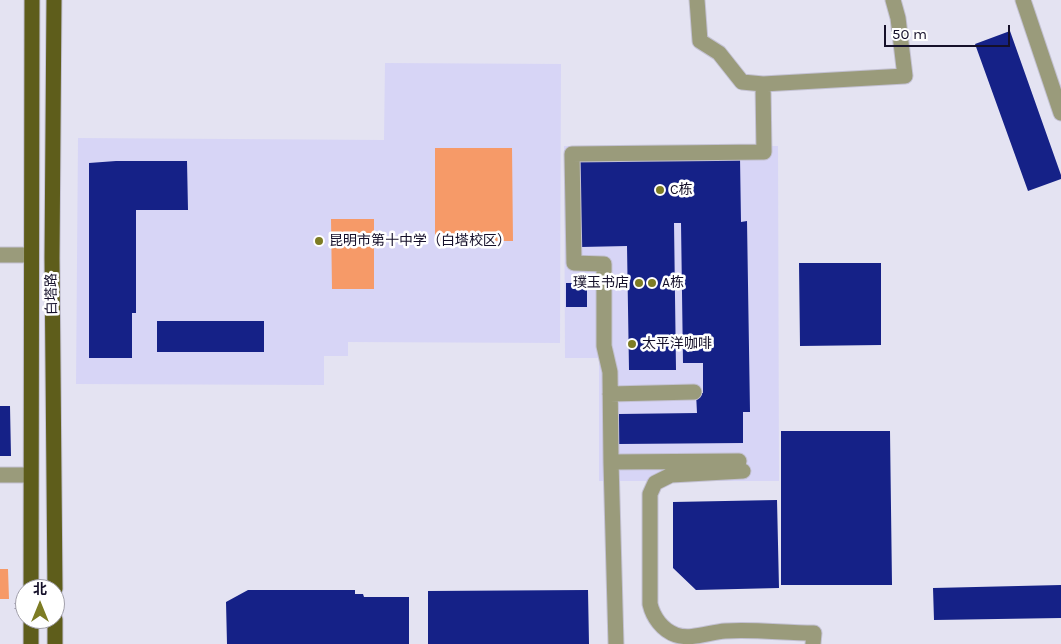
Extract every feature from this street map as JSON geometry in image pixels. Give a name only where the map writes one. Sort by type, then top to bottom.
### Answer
[{"type":"main road","name":"白塔路","points":[[31,579],[30,255],[32,0]]},
{"type":"main road","name":"白塔路","points":[[54,0],[52,267],[55,579]]},
{"type":"main road","points":[[31,629],[31,644]]},
{"type":"main road","points":[[55,629],[55,644]]},
{"type":"street","points":[[697,0],[700,41],[719,53],[742,82],[763,84],[905,76],[898,18],[893,0]]},
{"type":"street","points":[[1023,0],[1061,112]]},
{"type":"street","points":[[616,644],[610,372],[604,346],[604,264],[574,263],[572,154],[764,152],[763,84]]},
{"type":"street","points":[[0,255],[30,255]]},
{"type":"street","points":[[610,394],[694,392]]},
{"type":"street","points":[[611,462],[741,466],[672,475],[655,483],[650,494],[650,604],[653,616],[662,626],[676,635],[698,635],[725,631],[814,633],[813,644]]},
{"type":"street","points":[[0,475],[30,475]]},
{"type":"shaded area","name":"昆明市第十中学（白塔校区）","points":[[385,63],[561,64],[560,343],[348,342],[348,356],[324,356],[324,385],[76,384],[78,138],[384,140]]},
{"type":"shaded area","points":[[564,146],[778,146],[779,481],[599,481],[599,358],[565,358]]},
{"type":"shaded area","points":[[435,148],[512,148],[513,241],[435,241]]},
{"type":"shaded area","points":[[331,219],[374,219],[374,289],[332,289]]},
{"type":"shaded area","points":[[0,569],[8,569],[9,599],[0,599]]},
{"type":"building","points":[[1010,31],[1061,175],[1061,179],[1028,191],[975,44]]},
{"type":"building","points":[[740,157],[741,222],[747,221],[750,412],[743,412],[743,443],[619,444],[619,414],[697,413],[696,393],[703,393],[703,363],[683,363],[681,223],[674,223],[676,370],[629,370],[627,246],[581,247],[580,159]]},
{"type":"building","points":[[187,161],[188,210],[136,210],[136,313],[132,313],[132,358],[89,358],[89,163]]},
{"type":"building","points":[[799,263],[881,263],[881,345],[800,346]]},
{"type":"building","points":[[566,283],[587,283],[587,307],[566,307]]},
{"type":"building","points":[[157,321],[264,321],[264,352],[157,352]]},
{"type":"building","points":[[0,406],[10,406],[11,456],[0,456]]},
{"type":"building","points":[[781,431],[890,431],[892,585],[781,585]]},
{"type":"building","points":[[777,500],[779,588],[696,590],[673,568],[673,502]]},
{"type":"building","points":[[1061,585],[1061,618],[934,620],[933,588]]},
{"type":"building","points":[[248,590],[355,590],[355,594],[363,594],[364,597],[409,597],[409,644],[227,644],[226,602]]},
{"type":"building","points":[[588,590],[589,644],[428,644],[428,591]]},
{"type":"place","name":"C栋","points":[[660,190]]},
{"type":"place","name":"昆明市第十中学（白塔校区）","points":[[319,241]]},
{"type":"place","name":"璞玉书店","points":[[639,283]]},
{"type":"place","name":"A栋","points":[[652,283]]},
{"type":"place","name":"太平洋咖啡","points":[[632,344]]}]
